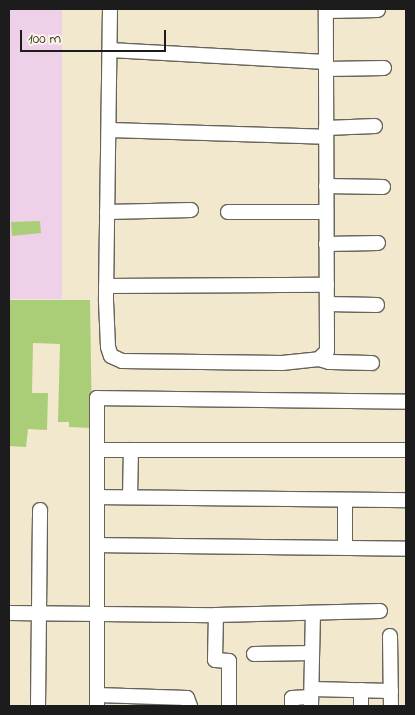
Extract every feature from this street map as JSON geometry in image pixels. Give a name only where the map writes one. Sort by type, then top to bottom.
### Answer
[{"type":"street","points":[[110,9],[106,286],[108,347],[111,356],[122,361],[282,363],[319,359],[329,362],[372,362]]},
{"type":"street","points":[[319,359],[327,351],[325,212],[326,10],[378,10]]},
{"type":"street","points":[[110,50],[384,68]]},
{"type":"street","points":[[109,130],[326,132],[375,126]]},
{"type":"street","points":[[326,186],[383,188]]},
{"type":"street","points":[[107,212],[191,210]]},
{"type":"street","points":[[228,212],[325,212]]},
{"type":"street","points":[[326,244],[378,243]]},
{"type":"street","points":[[106,286],[327,285]]},
{"type":"street","points":[[327,304],[378,305]]},
{"type":"street","points":[[190,706],[187,698],[97,701],[97,398],[406,402]]},
{"type":"street","points":[[98,450],[406,450]]},
{"type":"street","points":[[130,497],[131,450]]},
{"type":"street","points":[[98,496],[406,500]]},
{"type":"street","points":[[345,500],[345,548]]},
{"type":"street","points":[[38,706],[40,510]]},
{"type":"street","points":[[98,545],[406,549]]},
{"type":"street","points":[[9,613],[216,615],[380,611]]},
{"type":"street","points":[[311,697],[313,613]]},
{"type":"street","points":[[216,615],[215,660],[229,660],[228,706]]},
{"type":"street","points":[[390,636],[391,706]]},
{"type":"street","points":[[254,654],[312,653]]},
{"type":"street","points":[[292,706],[292,698],[361,690],[391,691]]},
{"type":"street","points":[[361,690],[361,706]]},
{"type":"shaded area","points":[[10,9],[62,9],[62,299],[10,299]]},
{"type":"green space","points":[[40,221],[41,233],[12,236],[11,222]]},
{"type":"green space","points":[[9,300],[90,300],[92,428],[69,427],[69,422],[58,422],[60,344],[33,343],[32,393],[48,393],[47,430],[28,429],[26,447],[9,446]]}]
